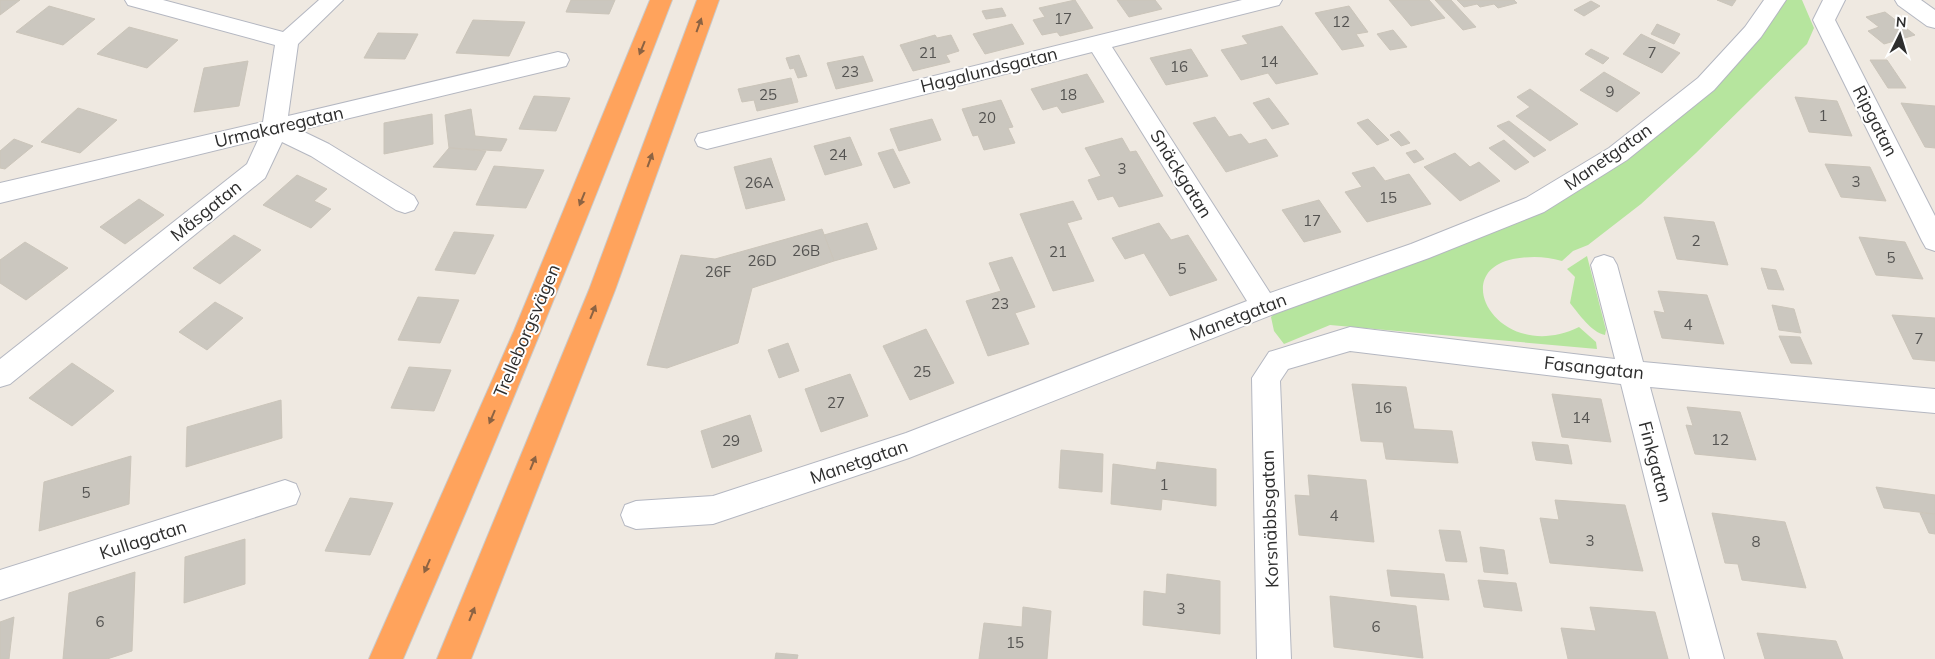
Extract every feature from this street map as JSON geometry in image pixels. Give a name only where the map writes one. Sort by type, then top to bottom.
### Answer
[{"type":"highway","name":"Trelleborgsvägen","points":[[386,659],[470,470],[661,0]]},
{"type":"highway","points":[[454,659],[602,290],[708,0]]},
{"type":"street","points":[[136,0],[287,41],[332,0]]},
{"type":"street","name":"Hagalundsgatan","points":[[707,140],[1271,0]]},
{"type":"street","name":"Manetgatan","points":[[636,515],[714,510],[909,445],[1264,306],[1420,251],[1535,206],[1618,154],[1706,84],[1753,32],[1775,0]]},
{"type":"street","name":"Ripgatan","points":[[1834,0],[1824,20],[1935,241]]},
{"type":"street","points":[[1906,0],[1935,21]]},
{"type":"street","name":"Måsgatan","points":[[0,375],[256,170],[268,149],[274,128],[287,41]]},
{"type":"street","name":"Snäckgatan","points":[[1098,43],[1264,306]]},
{"type":"street","name":"Urmakaregatan","points":[[0,193],[558,60]]},
{"type":"street","points":[[274,128],[320,150],[405,204]]},
{"type":"street","name":"Finkgatan","points":[[1604,265],[1707,659]]},
{"type":"street","name":"Fasangatan","points":[[1266,378],[1279,360],[1350,340],[1631,373],[1935,401]]},
{"type":"street","name":"Korsnäbbsgatan","points":[[1266,378],[1274,659]]},
{"type":"street","name":"Kullagatan","points":[[0,585],[285,494]]},
{"type":"green space","points":[[1781,0],[1802,0],[1814,28],[1807,44],[1696,153],[1641,204],[1588,245],[1573,251],[1562,261],[1538,257],[1513,259],[1493,268],[1484,281],[1484,297],[1492,312],[1506,326],[1526,334],[1551,336],[1579,327],[1596,342],[1597,349],[1330,325],[1284,344],[1274,331],[1271,317],[1278,310],[1605,169]]},
{"type":"green space","points":[[1587,256],[1606,330],[1605,335],[1590,326],[1570,303],[1575,277],[1567,269]]},
{"type":"building","points":[[0,0],[20,0],[0,15]]},
{"type":"building","points":[[571,0],[615,0],[609,14],[566,12]]},
{"type":"building","points":[[1075,0],[1093,28],[1060,36],[1057,32],[1042,35],[1033,20],[1045,17],[1039,8]]},
{"type":"building","points":[[1117,0],[1155,0],[1162,9],[1129,17]]},
{"type":"building","points":[[1389,0],[1429,0],[1445,18],[1411,26]]},
{"type":"building","points":[[1435,0],[1451,0],[1476,27],[1463,30]]},
{"type":"building","points":[[1457,0],[1514,0],[1517,3],[1498,8],[1494,4],[1480,7],[1477,4],[1464,7]]},
{"type":"building","points":[[1717,0],[1736,0],[1732,6]]},
{"type":"building","points":[[1591,1],[1600,6],[1584,16],[1574,10]]},
{"type":"building","points":[[49,6],[95,19],[63,45],[16,32]]},
{"type":"building","points":[[1349,6],[1368,32],[1356,34],[1364,46],[1342,50],[1315,13]]},
{"type":"building","points":[[1002,8],[1006,16],[986,19],[982,11]]},
{"type":"building","points":[[1885,12],[1915,35],[1884,44],[1868,31],[1879,27],[1866,17]]},
{"type":"building","points":[[473,20],[525,22],[509,56],[456,53]]},
{"type":"building","points":[[1012,24],[1024,44],[985,54],[973,34]]},
{"type":"building","points":[[1657,24],[1680,34],[1674,44],[1651,34]]},
{"type":"building","points":[[1282,26],[1318,74],[1276,84],[1268,73],[1241,80],[1221,50],[1248,44],[1242,36]]},
{"type":"building","points":[[129,27],[178,40],[147,68],[97,54]]},
{"type":"building","points":[[1393,30],[1407,47],[1390,50],[1377,34]]},
{"type":"building","points":[[378,33],[418,34],[405,59],[364,58]]},
{"type":"building","points":[[1641,34],[1680,53],[1662,73],[1623,54]]},
{"type":"building","points":[[935,35],[937,38],[951,35],[959,51],[946,55],[950,62],[913,71],[900,45]]},
{"type":"building","points":[[1191,49],[1208,76],[1166,85],[1150,58]]},
{"type":"building","points":[[1591,49],[1609,58],[1603,64],[1585,54]]},
{"type":"building","points":[[799,55],[807,76],[798,78],[794,68],[790,69],[786,58]]},
{"type":"building","points":[[863,56],[873,81],[836,89],[827,63]]},
{"type":"building","points":[[1870,60],[1887,60],[1906,88],[1888,88]]},
{"type":"building","points":[[248,61],[239,106],[194,112],[204,68]]},
{"type":"building","points":[[1604,72],[1640,93],[1617,112],[1580,90]]},
{"type":"building","points":[[1087,74],[1104,102],[1062,113],[1057,106],[1043,110],[1031,89]]},
{"type":"building","points":[[791,78],[798,102],[757,111],[754,100],[742,102],[738,89]]},
{"type":"building","points":[[1530,89],[1578,124],[1550,141],[1516,116],[1530,107],[1517,97]]},
{"type":"building","points":[[534,96],[570,98],[556,131],[519,129]]},
{"type":"building","points":[[1795,97],[1837,101],[1852,136],[1809,132]]},
{"type":"building","points":[[1269,98],[1289,124],[1272,129],[1253,103]]},
{"type":"building","points":[[1001,100],[1013,127],[1008,128],[1015,143],[984,150],[978,135],[973,136],[962,109]]},
{"type":"building","points":[[1901,103],[1935,106],[1935,148],[1925,147]]},
{"type":"building","points":[[78,108],[117,120],[80,153],[41,142]]},
{"type":"building","points":[[471,109],[475,136],[507,139],[501,151],[449,148],[445,115]]},
{"type":"building","points":[[432,114],[433,144],[384,154],[384,123]]},
{"type":"building","points":[[1215,117],[1229,137],[1241,134],[1249,144],[1266,139],[1278,156],[1226,172],[1193,123]]},
{"type":"building","points":[[932,119],[941,140],[899,151],[890,129]]},
{"type":"building","points":[[1368,119],[1389,140],[1377,145],[1357,123]]},
{"type":"building","points":[[1509,121],[1546,150],[1534,157],[1497,126]]},
{"type":"building","points":[[1399,131],[1410,143],[1401,146],[1390,135]]},
{"type":"building","points":[[850,137],[862,165],[825,175],[814,146]]},
{"type":"building","points":[[1122,138],[1130,152],[1136,151],[1163,196],[1119,207],[1113,196],[1098,200],[1088,180],[1101,176],[1085,148]]},
{"type":"building","points":[[14,139],[33,146],[5,169],[0,168],[0,151]]},
{"type":"building","points":[[1504,140],[1529,162],[1515,170],[1489,148]]},
{"type":"building","points":[[449,148],[486,151],[476,170],[433,167]]},
{"type":"building","points":[[893,149],[910,183],[894,188],[878,153]]},
{"type":"building","points":[[1416,150],[1424,159],[1414,163],[1406,153]]},
{"type":"building","points":[[1455,153],[1470,167],[1479,162],[1500,181],[1460,201],[1424,167]]},
{"type":"building","points":[[771,158],[785,200],[746,209],[734,167]]},
{"type":"building","points":[[1825,164],[1870,167],[1886,201],[1841,197]]},
{"type":"building","points":[[494,166],[544,170],[526,208],[476,205]]},
{"type":"building","points":[[1374,167],[1385,181],[1409,174],[1431,204],[1367,222],[1345,192],[1362,187],[1352,173]]},
{"type":"building","points":[[297,175],[327,189],[314,201],[331,209],[311,228],[263,205]]},
{"type":"building","points":[[139,199],[164,215],[125,244],[100,227]]},
{"type":"building","points":[[1319,200],[1341,232],[1304,242],[1282,210]]},
{"type":"building","points":[[1073,201],[1082,219],[1067,223],[1094,281],[1053,291],[1020,214]]},
{"type":"building","points":[[1664,217],[1714,222],[1728,265],[1677,259]]},
{"type":"building","points":[[867,223],[877,249],[834,261],[824,235]]},
{"type":"building","points":[[1159,223],[1171,240],[1188,235],[1217,280],[1170,296],[1144,253],[1125,259],[1112,238]]},
{"type":"building","points":[[822,229],[834,261],[752,288],[738,343],[667,368],[647,365],[681,255],[715,259]]},
{"type":"building","points":[[454,232],[494,235],[475,274],[435,270]]},
{"type":"building","points":[[234,235],[261,250],[220,284],[193,268]]},
{"type":"building","points":[[1859,237],[1905,242],[1923,279],[1876,275]]},
{"type":"building","points":[[25,242],[68,268],[26,300],[0,283],[0,260]]},
{"type":"building","points":[[1012,257],[1035,307],[1015,313],[1029,344],[988,356],[966,301],[1001,291],[989,263]]},
{"type":"building","points":[[1761,268],[1776,270],[1784,290],[1768,289]]},
{"type":"building","points":[[1658,291],[1707,295],[1724,344],[1662,338],[1654,311],[1665,313]]},
{"type":"building","points":[[418,297],[459,300],[440,343],[398,340]]},
{"type":"building","points":[[215,302],[243,318],[207,350],[179,332]]},
{"type":"building","points":[[1772,305],[1794,309],[1801,333],[1779,330]]},
{"type":"building","points":[[1892,315],[1935,318],[1935,361],[1913,359]]},
{"type":"building","points":[[926,329],[954,383],[910,400],[883,346]]},
{"type":"building","points":[[1779,336],[1800,337],[1812,364],[1791,363]]},
{"type":"building","points":[[788,343],[799,371],[779,378],[768,350]]},
{"type":"building","points":[[72,363],[114,391],[72,426],[29,398]]},
{"type":"building","points":[[409,367],[451,370],[434,411],[391,408]]},
{"type":"building","points":[[850,374],[868,416],[821,432],[805,389]]},
{"type":"building","points":[[1352,384],[1406,387],[1414,429],[1452,431],[1458,463],[1386,459],[1383,442],[1361,441]]},
{"type":"building","points":[[1552,394],[1601,399],[1611,442],[1562,437]]},
{"type":"building","points":[[281,400],[282,438],[186,467],[187,427]]},
{"type":"building","points":[[1687,407],[1740,412],[1756,460],[1695,454],[1686,425],[1693,426]]},
{"type":"building","points":[[750,415],[762,451],[712,468],[701,431]]},
{"type":"building","points":[[1532,442],[1568,445],[1572,464],[1536,460]]},
{"type":"building","points":[[1061,450],[1103,454],[1102,492],[1059,488]]},
{"type":"building","points":[[131,456],[129,504],[39,531],[44,482]]},
{"type":"building","points":[[1157,462],[1216,469],[1216,506],[1162,499],[1161,510],[1111,504],[1113,464],[1156,470]]},
{"type":"building","points":[[1308,475],[1366,480],[1374,542],[1299,535],[1295,495],[1310,496]]},
{"type":"building","points":[[1876,487],[1935,495],[1935,514],[1884,508]]},
{"type":"building","points":[[350,498],[393,503],[370,555],[325,551]]},
{"type":"building","points":[[1555,500],[1625,505],[1643,571],[1550,563],[1540,518],[1559,520]]},
{"type":"building","points":[[1712,513],[1785,522],[1806,588],[1742,580],[1738,564],[1725,563]]},
{"type":"building","points":[[1920,513],[1935,514],[1935,534],[1929,533]]},
{"type":"building","points":[[1439,530],[1460,531],[1467,562],[1446,561]]},
{"type":"building","points":[[245,539],[245,584],[184,603],[185,557]]},
{"type":"building","points":[[1480,547],[1504,550],[1508,574],[1484,572]]},
{"type":"building","points":[[1387,570],[1444,574],[1449,600],[1391,596]]},
{"type":"building","points":[[135,572],[132,651],[107,659],[63,659],[69,593]]},
{"type":"building","points":[[1167,574],[1220,581],[1220,634],[1143,625],[1144,591],[1166,594]]},
{"type":"building","points":[[1478,580],[1516,583],[1522,611],[1484,607]]},
{"type":"building","points":[[1330,596],[1416,606],[1423,658],[1334,647]]},
{"type":"building","points":[[1023,607],[1051,611],[1047,659],[979,659],[984,623],[1022,627]]},
{"type":"building","points":[[1590,607],[1655,612],[1668,659],[1568,659],[1561,628],[1596,631]]},
{"type":"building","points":[[14,617],[9,659],[0,659],[0,622]]},
{"type":"building","points":[[1757,633],[1836,641],[1843,659],[1765,659]]},
{"type":"building","points":[[776,653],[798,655],[797,659],[775,659]]}]
